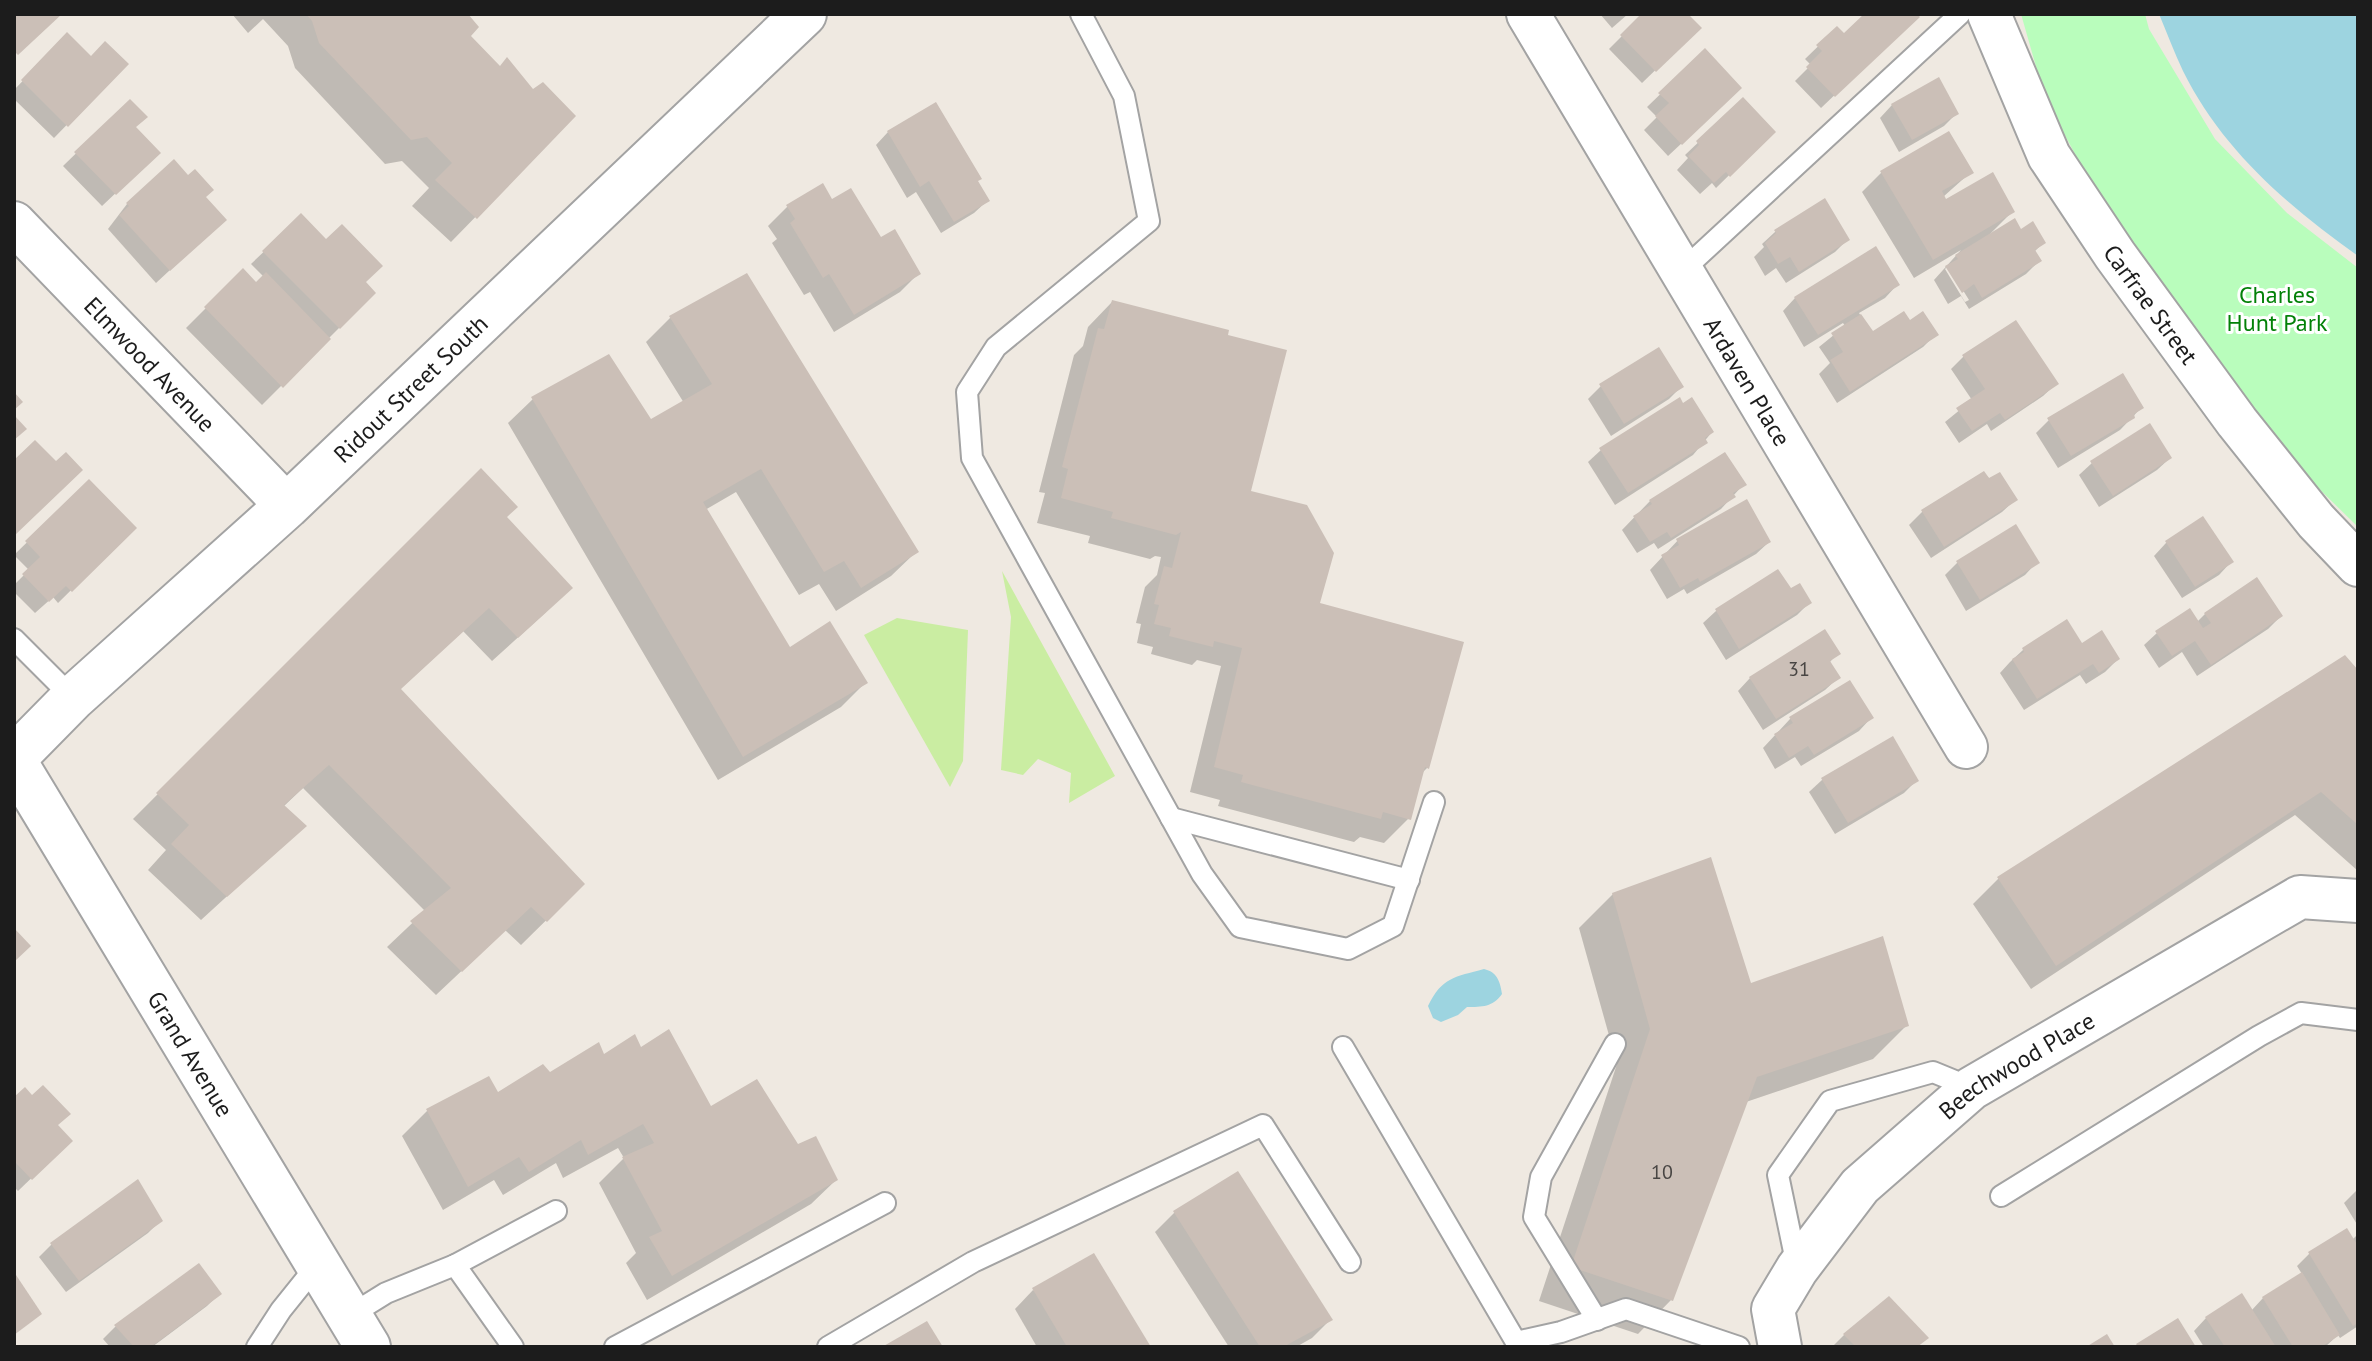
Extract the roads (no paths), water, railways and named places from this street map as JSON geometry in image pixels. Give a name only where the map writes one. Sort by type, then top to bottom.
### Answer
[{"type":"street","name":"Ridout Street South","points":[[14,759],[73,698],[287,506],[804,14]]},
{"type":"street","name":"Ardaven Place","points":[[1528,14],[1966,747]]},
{"type":"street","name":"Carfrae Street","points":[[1989,14],[2049,156],[2115,255],[2237,422],[2316,521],[2358,565]]},
{"type":"street","name":"Elmwood Avenue","points":[[14,223],[287,506]]},
{"type":"street","name":"Grand Avenue","points":[[14,759],[358,1332]]},
{"type":"street","name":"Beechwood Place","points":[[1780,1347],[1773,1309],[1797,1269],[1860,1186],[1972,1088],[2300,897],[2358,901]]},
{"type":"lane","points":[[1081,14],[1124,96],[1149,221],[996,347],[967,392],[972,458],[1202,874],[1240,927],[1348,949],[1393,926],[1434,802]]},
{"type":"lane","points":[[1682,271],[1960,14]]},
{"type":"lane","points":[[14,639],[73,698]]},
{"type":"lane","points":[[1171,818],[1409,880]]},
{"type":"lane","points":[[2001,1196],[2301,1013],[2358,1020]]},
{"type":"lane","points":[[1597,1320],[1534,1217],[1541,1177],[1615,1044]]},
{"type":"lane","points":[[1343,1047],[1516,1342],[1561,1332],[1626,1309],[1739,1347]]},
{"type":"lane","points":[[1797,1269],[1778,1175],[1830,1101],[1933,1072],[1972,1088]]},
{"type":"lane","points":[[828,1347],[973,1262],[1263,1125],[1350,1262]]},
{"type":"lane","points":[[615,1347],[885,1203]]},
{"type":"lane","points":[[358,1332],[386,1293],[455,1265],[556,1211]]},
{"type":"lane","points":[[257,1347],[281,1310],[318,1264]]},
{"type":"lane","points":[[455,1265],[513,1347]]},
{"type":"water","points":[[2159,14],[2358,14],[2358,256],[2282,196],[2237,151],[2199,100]]},
{"type":"water","points":[[1484,969],[1492,972],[1499,981],[1502,994],[1495,1002],[1467,1007],[1458,1015],[1441,1022],[1433,1018],[1428,1006],[1444,984]]},
{"type":"park label","name":"Charles Hunt Park","points":[[2277,308]]}]
